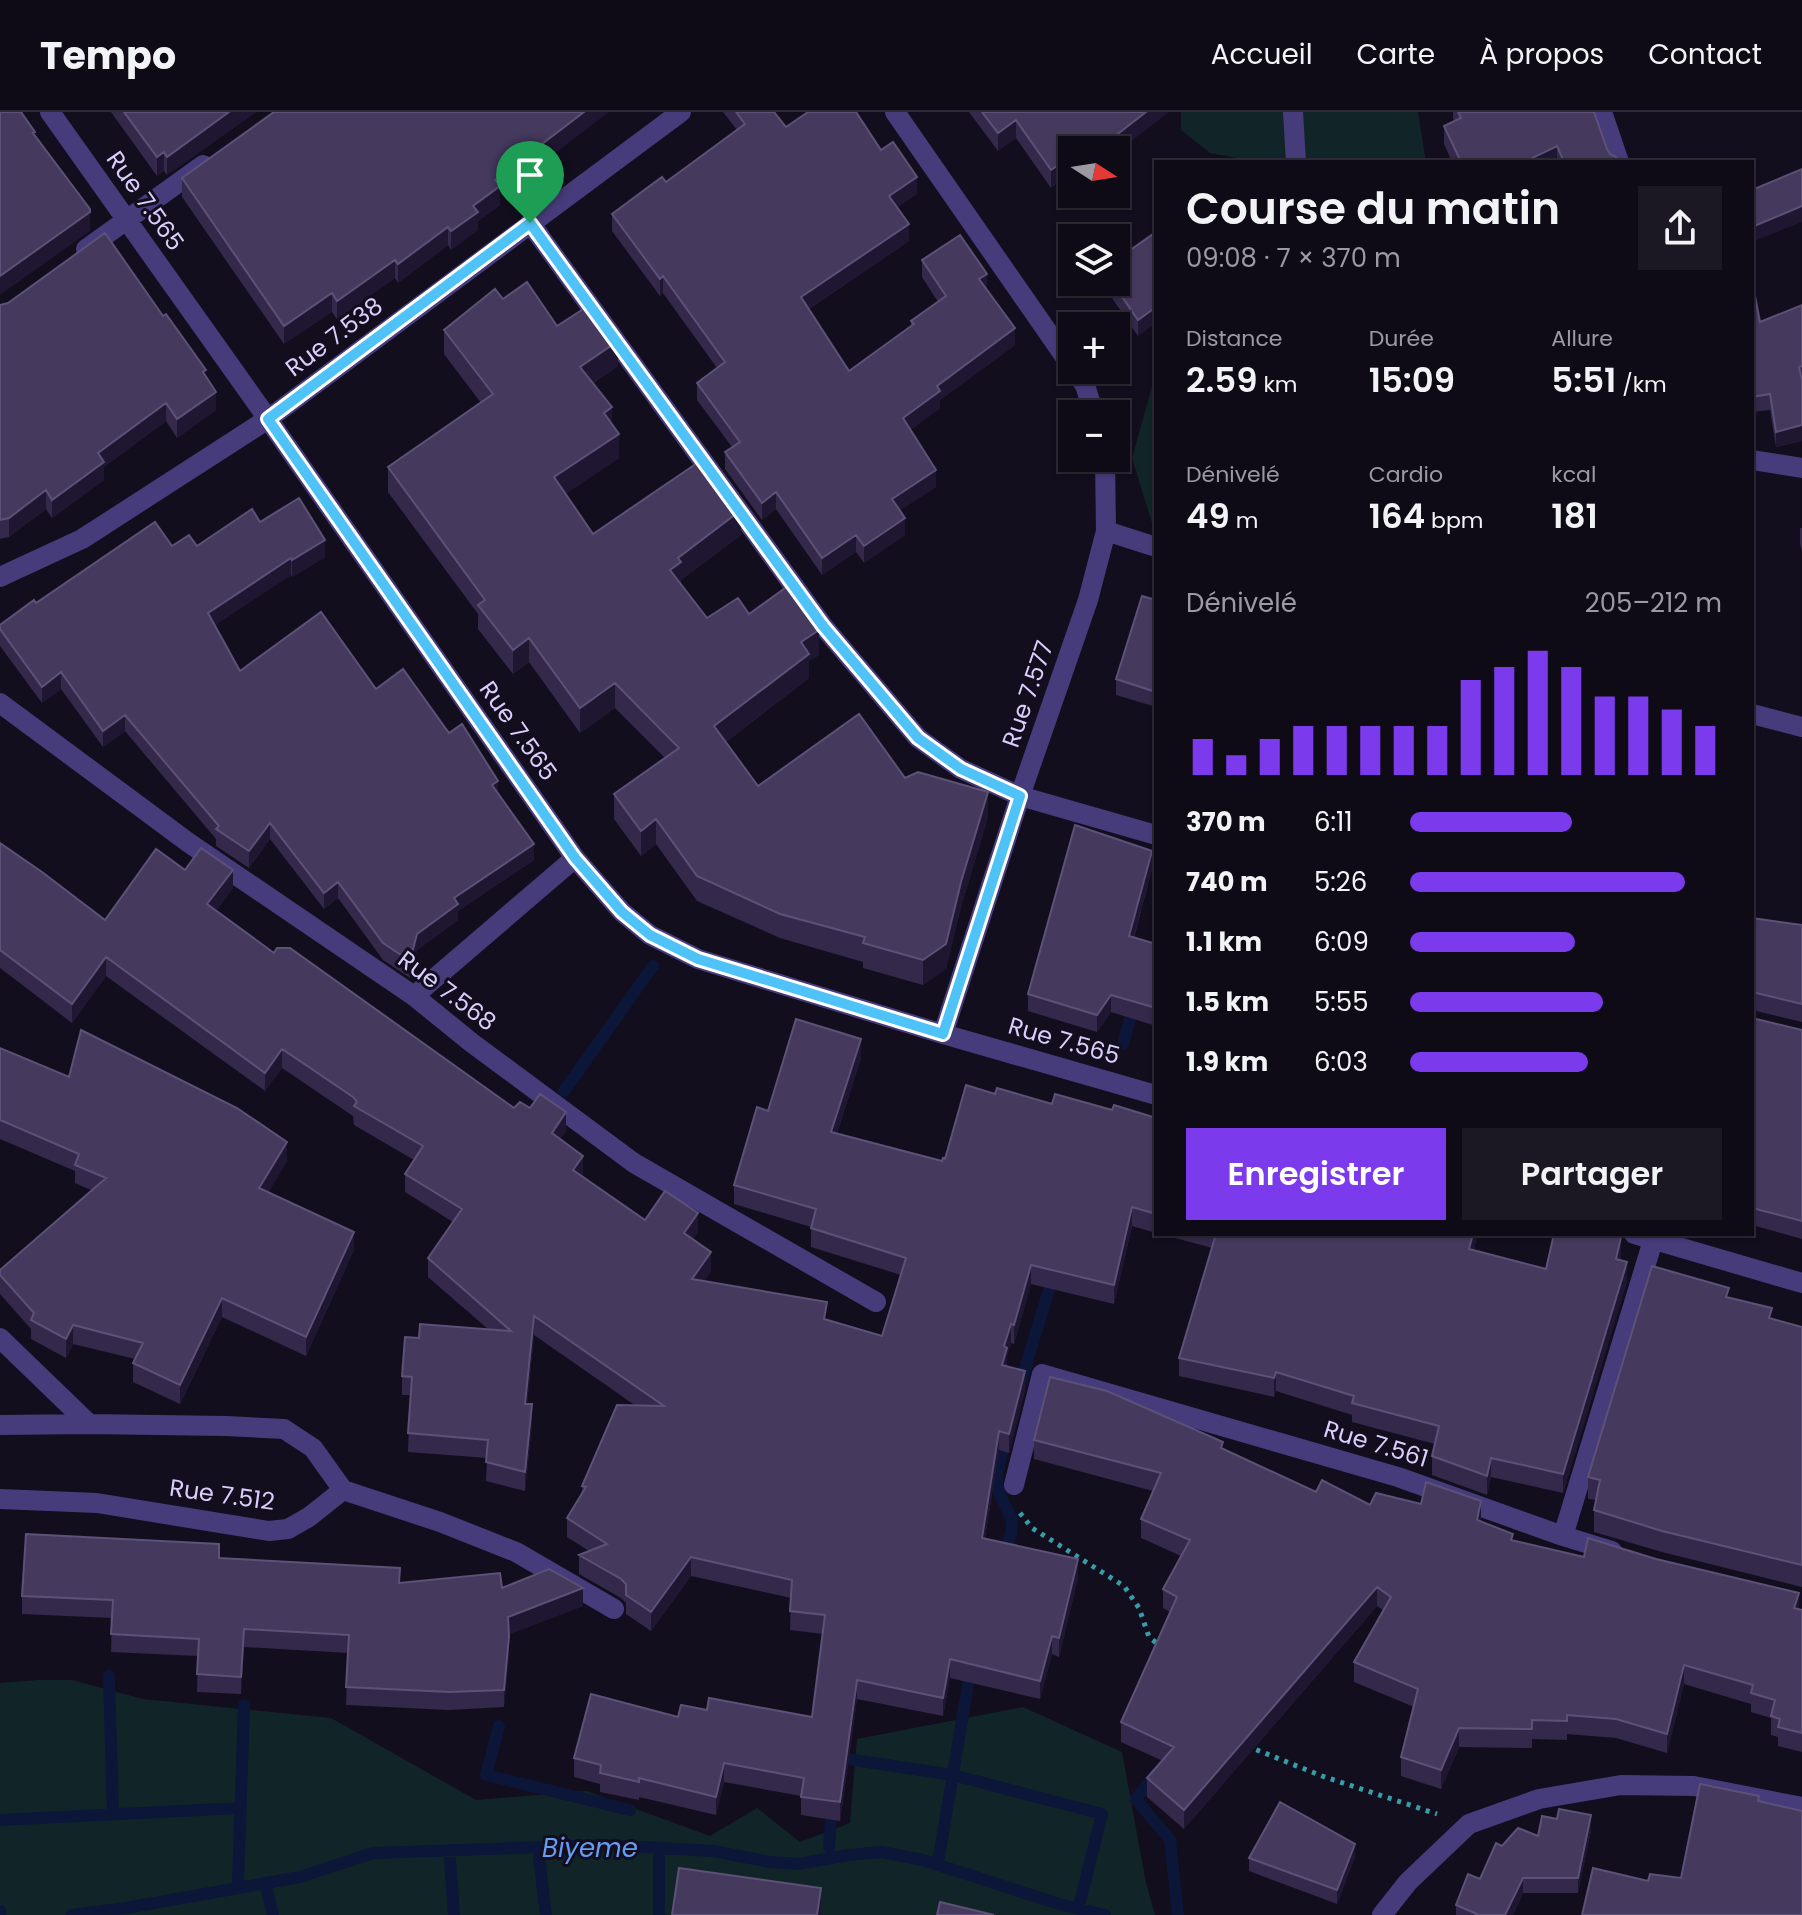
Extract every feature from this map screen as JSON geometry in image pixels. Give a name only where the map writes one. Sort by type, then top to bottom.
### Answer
[{"type":"street","name":"Rue 7.565","points":[[50,112],[575,858],[622,912],[650,935],[698,959],[1154,1094]]},
{"type":"street","name":"Rue 7.538","points":[[0,577],[82,539],[268,419],[681,112]]},
{"type":"street","points":[[895,112],[1058,346]]},
{"type":"street","points":[[1293,112],[1296,160]]},
{"type":"street","points":[[1602,112],[1618,160]]},
{"type":"street","points":[[76,256],[215,157]]},
{"type":"street","points":[[530,223],[823,626],[918,738],[961,769],[1020,796],[1154,834]]},
{"type":"street","points":[[1754,460],[1802,468]]},
{"type":"street","name":"Rue 7.577","points":[[943,1034],[1088,600],[1106,531],[1105,472]]},
{"type":"street","points":[[1106,531],[1154,546]]},
{"type":"street","name":"Rue 7.568","points":[[0,703],[189,843],[414,996],[634,1163],[876,1302]]},
{"type":"street","points":[[1754,715],[1802,727]]},
{"type":"street","points":[[414,996],[575,858]]},
{"type":"street","points":[[1563,1536],[1647,1236],[1802,1283]]},
{"type":"street","points":[[0,1338],[89,1424]]},
{"type":"street","name":"Rue 7.561","points":[[1014,1485],[1042,1374],[1398,1477],[1563,1536],[1631,1556]]},
{"type":"street","points":[[0,1425],[284,1429],[313,1448],[343,1490],[440,1522],[516,1552],[614,1609]]},
{"type":"street","name":"Rue 7.512","points":[[0,1499],[97,1503],[269,1531],[288,1529],[343,1490]]},
{"type":"street","points":[[1382,1915],[1408,1882],[1469,1824],[1539,1799],[1621,1785],[1694,1786],[1802,1807]]},
{"type":"path","points":[[1014,1485],[1019,1512],[1032,1528],[1124,1586],[1139,1608],[1149,1637],[1161,1647]]},
{"type":"path","points":[[1235,1738],[1322,1776],[1469,1824]]},
{"type":"green space","points":[[1181,112],[1418,112],[1426,160],[1247,160],[1210,153],[1181,130]]},
{"type":"green space","points":[[1154,379],[1154,530],[1132,458]]},
{"type":"green space","points":[[72,1680],[143,1699],[331,1718],[476,1800],[587,1791],[710,1836],[757,1808],[800,1842],[850,1823],[857,1739],[1023,1707],[1122,1752],[1146,1883],[1155,1915],[0,1915],[0,1683]]},
{"type":"building","points":[[0,112],[21,112],[90,212],[0,276]]},
{"type":"building","points":[[124,112],[229,112],[167,157],[164,152],[157,157]]},
{"type":"building","points":[[274,112],[584,112],[495,180],[500,186],[473,206],[478,212],[451,231],[448,227],[398,264],[395,260],[337,301],[332,293],[284,326],[182,178]]},
{"type":"building","points":[[736,112],[774,112],[786,127],[808,112],[856,112],[881,150],[893,142],[917,177],[889,196],[909,224],[801,297],[849,371],[914,324],[911,321],[946,296],[922,260],[960,235],[987,274],[979,279],[1015,328],[937,386],[940,391],[903,418],[936,470],[892,499],[905,518],[864,546],[856,535],[822,558],[776,492],[762,503],[725,452],[740,442],[697,383],[725,362],[663,276],[660,279],[612,214],[662,177],[666,182],[745,124]]},
{"type":"building","points":[[982,112],[1146,112],[1115,136],[1058,136],[1058,165],[1051,170],[1016,120],[998,133]]},
{"type":"building","points":[[1458,112],[1594,112],[1607,149],[1617,160],[1563,160],[1557,146],[1528,160],[1460,160],[1444,126],[1461,118]]},
{"type":"building","points":[[1802,169],[1802,206],[1754,226],[1754,189]]},
{"type":"building","points":[[105,233],[163,316],[166,314],[206,370],[203,372],[216,392],[177,419],[166,403],[98,453],[104,462],[52,500],[46,490],[9,518],[0,520],[0,305],[8,303]]},
{"type":"building","points":[[1154,233],[1154,308],[1138,320],[1122,296],[1130,296],[1130,250]]},
{"type":"building","points":[[527,282],[557,326],[591,304],[618,341],[580,367],[612,407],[604,413],[619,434],[554,477],[593,534],[703,459],[741,510],[678,558],[681,562],[670,570],[707,618],[738,598],[749,614],[788,586],[819,630],[801,642],[809,654],[714,726],[758,786],[859,714],[905,778],[918,772],[988,792],[946,944],[923,960],[863,943],[865,937],[780,914],[697,876],[656,819],[641,831],[614,794],[679,748],[615,683],[580,708],[529,638],[513,650],[478,605],[485,600],[388,467],[493,394],[444,330],[495,289],[503,299]]},
{"type":"building","points":[[1754,290],[1760,322],[1802,305],[1802,366],[1799,367],[1802,425],[1776,432],[1770,394],[1754,397]]},
{"type":"building","points":[[299,498],[325,540],[291,558],[208,613],[240,671],[321,612],[376,689],[403,669],[449,733],[462,724],[498,781],[492,785],[534,844],[454,898],[458,904],[417,934],[410,961],[383,943],[338,882],[324,893],[270,823],[249,851],[216,829],[219,826],[125,715],[103,731],[61,672],[42,687],[0,629],[0,625],[34,600],[36,603],[155,522],[172,546],[189,535],[197,546],[252,509],[260,522]]},
{"type":"building","points":[[1142,596],[1154,599],[1154,691],[1116,679]]},
{"type":"building","points":[[1075,825],[1152,851],[1129,936],[1154,943],[1154,1007],[1111,995],[1097,1015],[1028,994]]},
{"type":"building","points":[[0,843],[105,920],[156,849],[185,870],[201,848],[233,870],[207,904],[274,953],[277,948],[290,948],[514,1108],[520,1102],[530,1108],[540,1094],[566,1112],[552,1133],[583,1156],[573,1170],[645,1220],[665,1191],[698,1213],[684,1233],[711,1252],[692,1279],[827,1302],[824,1319],[882,1336],[906,1258],[811,1228],[816,1209],[734,1185],[757,1107],[768,1111],[796,1019],[861,1039],[831,1132],[942,1161],[966,1085],[995,1094],[997,1088],[1052,1104],[1055,1094],[1112,1110],[1114,1105],[1154,1117],[1154,1213],[1132,1207],[1114,1285],[1031,1265],[1014,1325],[1011,1324],[1004,1346],[1007,1348],[1002,1365],[1025,1371],[1009,1434],[999,1431],[982,1538],[1078,1559],[1059,1638],[1052,1636],[1040,1681],[950,1659],[943,1698],[857,1680],[840,1802],[801,1797],[804,1778],[724,1763],[716,1797],[639,1778],[639,1782],[600,1773],[601,1765],[574,1758],[591,1694],[678,1717],[681,1705],[707,1710],[709,1698],[812,1717],[825,1615],[790,1611],[792,1580],[691,1557],[651,1612],[626,1595],[626,1584],[621,1579],[579,1555],[607,1544],[567,1518],[586,1487],[582,1486],[617,1405],[664,1406],[534,1316],[525,1404],[532,1404],[525,1472],[486,1462],[488,1440],[408,1433],[412,1377],[402,1376],[405,1337],[419,1338],[420,1324],[511,1331],[428,1258],[462,1209],[405,1174],[423,1146],[354,1106],[357,1102],[353,1097],[282,1049],[265,1073],[106,957],[72,1004],[0,950]]},
{"type":"building","points":[[1754,918],[1802,925],[1802,1004],[1754,992]]},
{"type":"building","points":[[1754,1018],[1802,1030],[1802,1221],[1754,1209]]},
{"type":"building","points":[[81,1030],[237,1108],[287,1142],[259,1188],[354,1232],[306,1337],[222,1298],[180,1385],[133,1363],[143,1343],[73,1325],[66,1339],[31,1320],[34,1313],[0,1275],[0,1270],[106,1178],[75,1165],[79,1154],[0,1120],[0,1048],[69,1077]]},
{"type":"building","points":[[1215,1236],[1472,1236],[1469,1249],[1546,1269],[1554,1236],[1621,1237],[1616,1259],[1627,1262],[1563,1474],[1491,1458],[1487,1476],[1432,1456],[1439,1426],[1352,1403],[1354,1396],[1276,1372],[1274,1378],[1179,1358]]},
{"type":"building","points":[[1652,1266],[1729,1288],[1726,1297],[1772,1308],[1769,1318],[1802,1327],[1802,1565],[1662,1531],[1594,1510],[1600,1480],[1588,1477]]},
{"type":"building","points":[[1050,1377],[1107,1391],[1223,1442],[1221,1448],[1316,1492],[1322,1480],[1370,1505],[1376,1493],[1421,1504],[1426,1482],[1481,1501],[1477,1520],[1513,1534],[1511,1540],[1584,1557],[1588,1538],[1656,1559],[1799,1593],[1794,1608],[1802,1610],[1802,1733],[1778,1727],[1780,1719],[1771,1716],[1775,1700],[1751,1693],[1753,1685],[1684,1665],[1667,1734],[1616,1719],[1567,1715],[1567,1721],[1532,1720],[1532,1729],[1459,1728],[1441,1770],[1401,1757],[1418,1689],[1354,1662],[1391,1597],[1377,1587],[1184,1810],[1147,1778],[1174,1747],[1121,1722],[1177,1597],[1163,1589],[1190,1540],[1141,1519],[1161,1473],[1034,1440]]},
{"type":"building","points":[[26,1534],[219,1544],[219,1558],[400,1568],[399,1583],[500,1573],[502,1588],[549,1569],[583,1588],[508,1617],[504,1690],[449,1692],[346,1687],[349,1635],[244,1629],[241,1677],[197,1674],[199,1639],[111,1634],[113,1600],[22,1596]]},
{"type":"building","points":[[1700,1784],[1759,1796],[1758,1801],[1802,1811],[1802,1915],[1582,1915],[1593,1868],[1648,1881],[1650,1874],[1681,1878]]},
{"type":"building","points":[[1280,1802],[1355,1844],[1337,1890],[1249,1858]]},
{"type":"building","points":[[1559,1809],[1591,1815],[1578,1878],[1523,1878],[1505,1915],[1479,1915],[1456,1905],[1468,1874],[1480,1879],[1496,1843],[1502,1846],[1518,1828],[1538,1836],[1542,1816],[1557,1819]]},
{"type":"building","points":[[679,1868],[821,1888],[817,1915],[672,1915]]},
{"type":"building","points":[[940,1902],[994,1915],[937,1915]]},
{"type":"waterway","points":[[564,1091],[653,966]]},
{"type":"waterway","points":[[1123,1044],[1134,1004]]},
{"type":"waterway","points":[[1020,1385],[1054,1273]]},
{"type":"waterway","points":[[1004,1558],[1012,1520],[999,1493],[996,1476],[1006,1438]]},
{"type":"waterway","points":[[939,1857],[971,1667]]},
{"type":"waterway","points":[[109,1676],[113,1814]]},
{"type":"waterway","points":[[238,1884],[244,1705]]},
{"type":"waterway","points":[[499,1726],[486,1775],[630,1810]]},
{"type":"waterway","points":[[834,1757],[953,1775],[1102,1814],[1080,1902]]},
{"type":"waterway","points":[[1157,1772],[1136,1799],[1170,1840],[1178,1915]]},
{"type":"waterway","points":[[829,1847],[832,1804]]},
{"type":"waterway","points":[[0,1820],[241,1808]]},
{"type":"waterway","name":"Biyeme","points":[[72,1915],[300,1877],[373,1853],[604,1845],[714,1851],[798,1864],[882,1852],[923,1860],[1059,1904],[1105,1915]]},
{"type":"waterway","points":[[659,1856],[659,1915]]},
{"type":"waterway","points":[[539,1857],[546,1915]]},
{"type":"waterway","points":[[450,1860],[454,1915]]},
{"type":"waterway","points":[[267,1890],[273,1915]]},
{"type":"route","points":[[530,223],[823,626],[874,688],[918,738],[961,769],[1020,796],[943,1034],[698,959],[650,935],[622,912],[575,858],[268,419],[530,223]]}]
